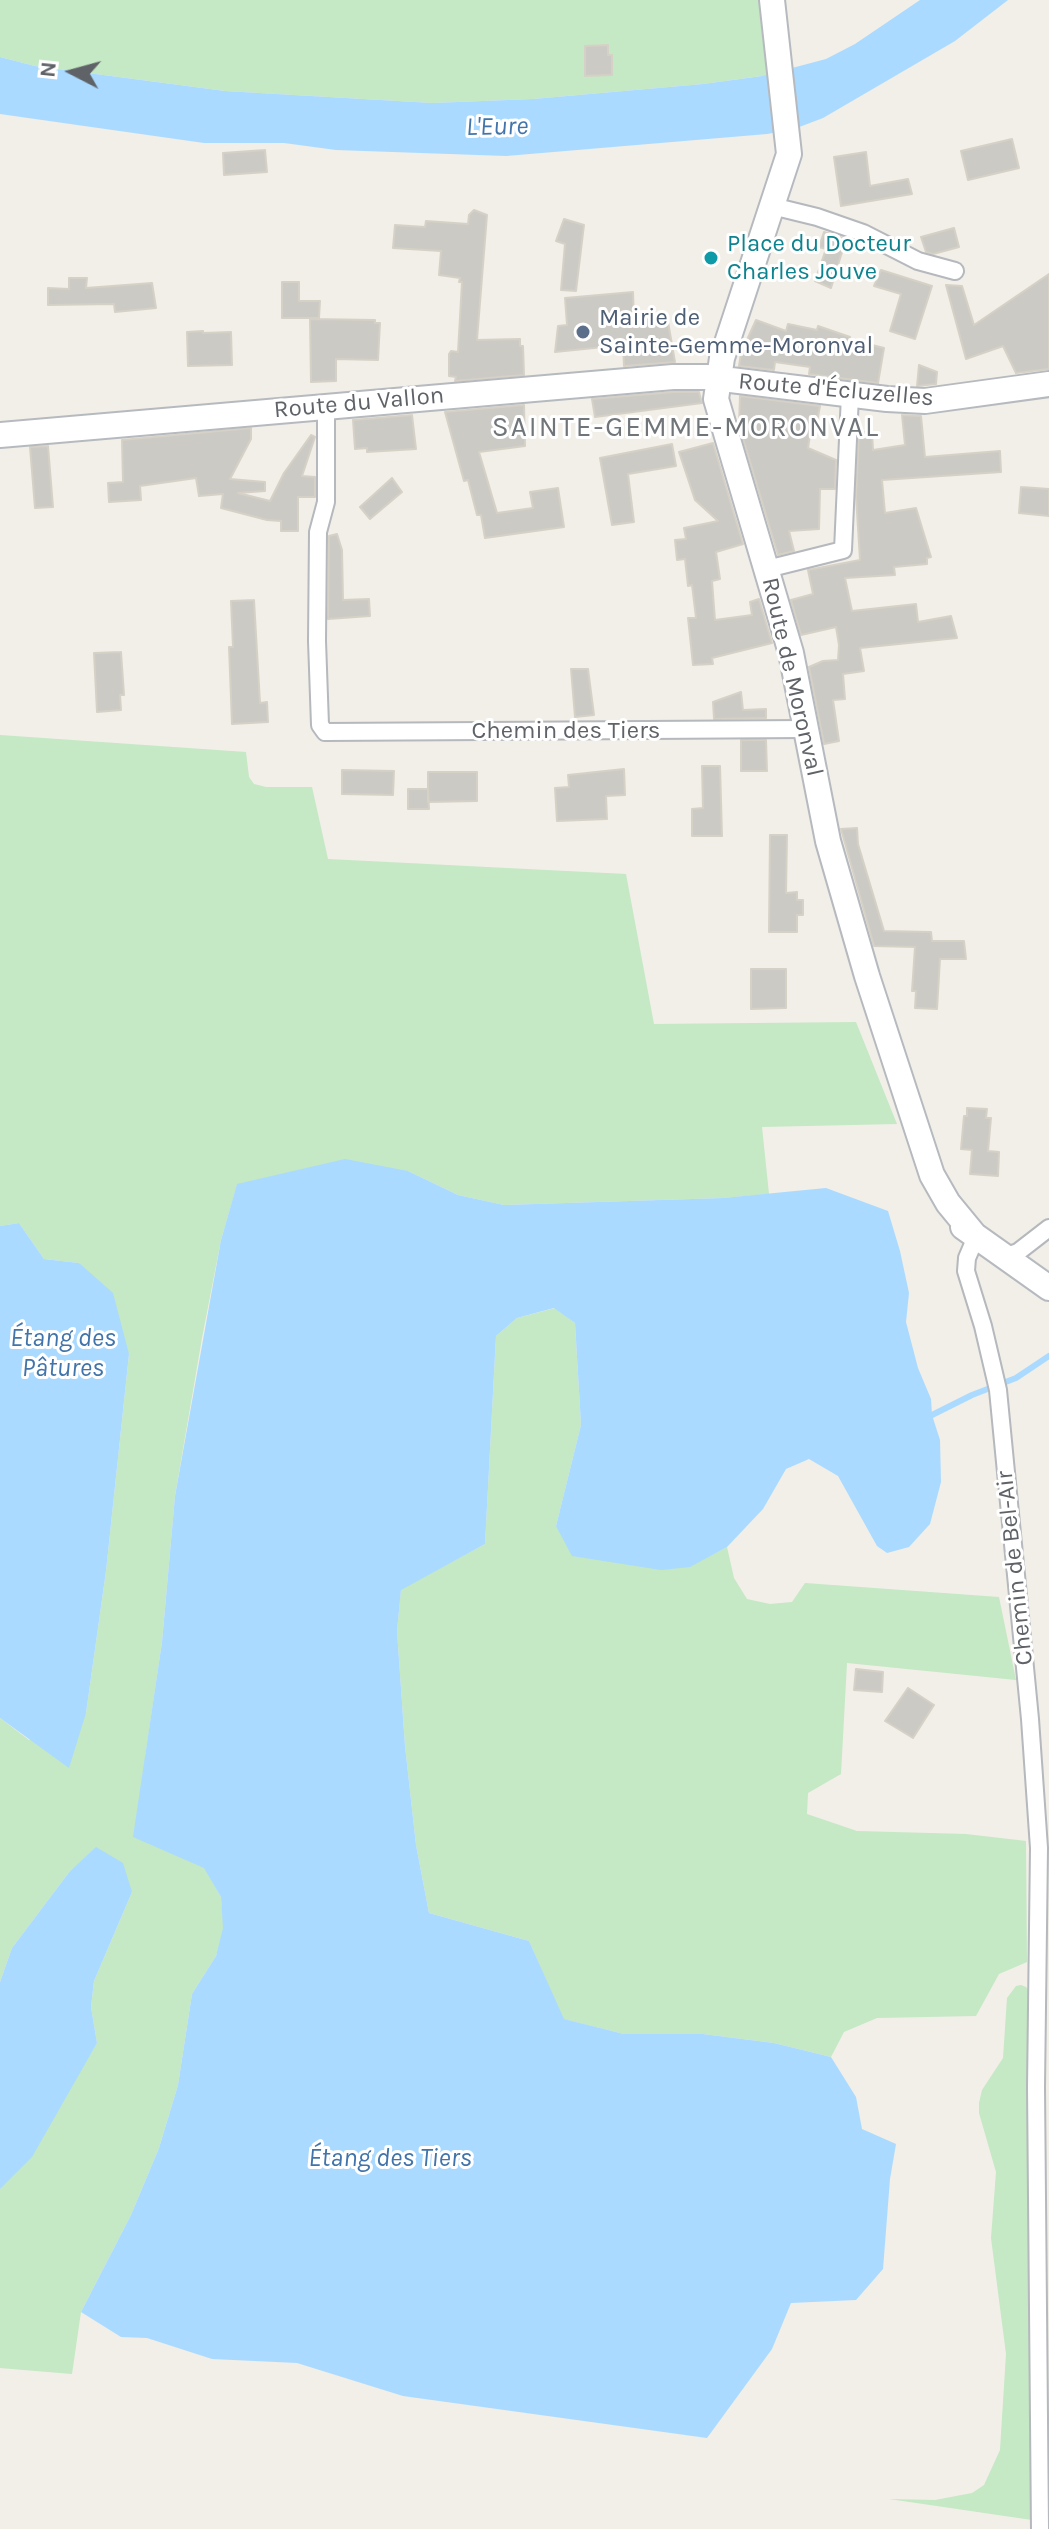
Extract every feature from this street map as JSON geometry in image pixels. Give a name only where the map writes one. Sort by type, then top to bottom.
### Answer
[{"type":"street","points":[[717,379],[784,174],[789,147],[772,0]]},
{"type":"street","points":[[772,206],[863,233],[918,261],[955,271]]},
{"type":"street","name":"Route du Vallon","points":[[0,435],[673,377],[717,379]]},
{"type":"street","name":"Route d'Écluzelles","points":[[717,379],[925,401],[1049,384]]},
{"type":"street","name":"Route de Moronval","points":[[717,379],[716,399],[721,420],[791,653],[828,841],[867,976],[899,1117],[919,1175],[943,1209],[976,1237],[1049,1288]]},
{"type":"street","points":[[767,569],[843,550],[850,395]]},
{"type":"street","name":"Chemin des Tiers","points":[[326,406],[326,502],[318,532],[317,625],[320,725],[325,732],[806,729]]},
{"type":"street","points":[[1004,1257],[1018,1252],[1049,1228]]},
{"type":"street","name":"Chemin de Bel-Air","points":[[976,1237],[967,1258],[966,1271],[996,1382],[1030,1719],[1039,1848],[1036,2087],[1040,2529]]},
{"type":"green space","points":[[0,0],[760,0],[769,75],[533,99],[432,103],[225,91],[35,66],[0,57]]},
{"type":"green space","points":[[0,735],[246,752],[249,777],[254,784],[312,787],[328,859],[626,874],[654,1024],[856,1022],[897,1124],[762,1127],[769,1194],[504,1205],[458,1195],[408,1171],[237,1185],[221,1240],[175,1496],[162,1642],[145,1758],[221,1897],[224,1928],[216,1956],[192,1994],[178,2085],[159,2148],[131,2215],[81,2312],[72,2374],[0,2368],[0,2189],[65,2096],[97,2043],[91,2007],[94,1981],[132,1892],[96,1848],[70,1871],[12,1948],[0,1982],[0,1718],[29,1740],[86,1713],[106,1571],[129,1354],[79,1263],[44,1259],[19,1223],[0,1226]]},
{"type":"green space","points":[[555,1308],[575,1323],[581,1425],[556,1526],[690,1566],[727,1547],[734,1578],[747,1599],[770,1604],[792,1602],[805,1583],[999,1597],[1016,1680],[847,1663],[841,1774],[808,1793],[807,1814],[857,1831],[966,1834],[1026,1841],[1027,1962],[999,1974],[976,2016],[877,2018],[844,2032],[831,2057],[774,2043],[703,2034],[624,2034],[563,2019],[529,1941],[429,1913],[416,1845],[405,1746],[397,1631],[401,1589],[485,1544],[496,1336],[517,1318]]},
{"type":"green space","points":[[1021,1985],[1030,1992],[1031,2002],[1029,2216],[1032,2520],[889,2499],[935,2500],[972,2493],[984,2485],[1000,2450],[1006,2354],[991,2238],[996,2172],[979,2103],[982,2090],[1003,2058],[1007,1998],[1016,1986]]},
{"type":"water","name":"L'Eure","points":[[920,0],[1008,0],[955,41],[823,118],[794,129],[767,134],[506,156],[336,150],[284,143],[204,143],[0,114],[0,57],[35,66],[225,91],[432,103],[533,99],[703,84],[762,76],[826,59],[855,44]]},
{"type":"water","name":"Étang des Tiers","points":[[345,1159],[408,1171],[458,1195],[504,1205],[723,1198],[826,1188],[888,1211],[900,1251],[909,1293],[906,1322],[918,1368],[931,1399],[932,1415],[940,1440],[941,1482],[930,1524],[909,1547],[887,1553],[877,1546],[838,1476],[809,1459],[786,1469],[763,1509],[727,1547],[690,1567],[661,1570],[572,1556],[556,1526],[581,1425],[575,1323],[554,1308],[517,1318],[496,1336],[485,1544],[401,1590],[397,1631],[405,1746],[416,1845],[429,1913],[529,1941],[564,2019],[624,2034],[703,2034],[774,2043],[831,2057],[856,2097],[862,2129],[896,2144],[883,2269],[856,2300],[791,2303],[772,2349],[707,2438],[403,2396],[297,2363],[212,2359],[147,2338],[121,2337],[81,2312],[131,2215],[159,2148],[178,2085],[192,1994],[216,1956],[223,1928],[221,1897],[204,1868],[133,1837],[162,1642],[175,1496],[221,1240],[237,1184]]},
{"type":"water","name":"Étang des Pâtures","points":[[19,1223],[44,1259],[79,1263],[113,1293],[129,1354],[106,1571],[86,1713],[69,1768],[0,1718],[0,1226]]},
{"type":"water","points":[[96,1847],[123,1863],[132,1892],[94,1981],[91,2007],[97,2043],[32,2157],[0,2189],[0,1982],[12,1948],[70,1871]]},
{"type":"building","points":[[608,45],[608,55],[612,55],[612,75],[585,76],[585,46]]},
{"type":"building","points":[[1012,139],[1019,168],[968,180],[961,151]]},
{"type":"building","points":[[265,150],[267,172],[224,175],[223,153]]},
{"type":"building","points":[[866,152],[870,186],[908,179],[912,194],[841,206],[834,157]]},
{"type":"building","points":[[474,210],[487,215],[477,340],[520,339],[524,375],[455,381],[456,377],[449,376],[449,354],[451,351],[458,352],[462,282],[459,282],[460,278],[439,275],[441,251],[393,248],[395,225],[425,227],[426,221],[468,224],[469,215]]},
{"type":"building","points":[[564,219],[584,225],[576,291],[561,290],[565,244],[556,241]]},
{"type":"building","points":[[954,228],[959,247],[933,254],[926,252],[921,237]]},
{"type":"building","points":[[824,232],[846,239],[831,288],[815,281],[826,249],[819,247]]},
{"type":"building","points":[[881,270],[932,286],[915,339],[890,331],[901,294],[874,286]]},
{"type":"building","points":[[1049,274],[1049,369],[1016,373],[1003,346],[966,359],[946,285],[962,286],[974,325]]},
{"type":"building","points":[[69,278],[87,278],[86,288],[152,283],[156,308],[115,312],[114,304],[48,305],[48,288],[69,289]]},
{"type":"building","points":[[282,282],[299,282],[299,301],[320,301],[319,318],[282,318]]},
{"type":"building","points":[[633,292],[634,322],[667,316],[675,362],[624,366],[623,345],[555,352],[558,326],[567,325],[565,298]]},
{"type":"building","points":[[310,319],[375,320],[375,323],[380,323],[378,360],[336,359],[336,381],[311,382]]},
{"type":"building","points":[[756,320],[786,331],[788,324],[817,330],[818,326],[849,339],[884,348],[878,383],[809,374],[810,367],[775,362],[774,370],[739,366],[743,341],[746,342]]},
{"type":"building","points":[[187,332],[231,332],[232,365],[188,366]]},
{"type":"building","points":[[919,365],[937,372],[936,384],[917,386]]},
{"type":"building","points":[[699,392],[702,403],[595,417],[592,399]]},
{"type":"building","points":[[740,396],[820,406],[817,422],[812,422],[808,448],[836,460],[835,489],[820,489],[819,529],[789,531],[794,551],[778,555],[739,425]]},
{"type":"building","points":[[524,405],[525,446],[479,452],[497,513],[533,508],[530,492],[558,488],[564,527],[485,538],[481,515],[477,515],[468,480],[464,481],[445,412]]},
{"type":"building","points":[[412,415],[416,449],[367,452],[367,448],[355,449],[353,420]]},
{"type":"building","points":[[902,415],[921,416],[925,457],[1000,451],[1001,472],[882,480],[885,513],[916,508],[931,557],[927,558],[927,564],[894,567],[895,575],[845,578],[852,611],[916,604],[918,622],[951,616],[957,638],[860,648],[864,671],[843,674],[845,699],[833,700],[839,741],[824,744],[809,667],[823,661],[838,660],[836,627],[801,635],[791,600],[813,594],[808,570],[860,560],[856,496],[859,433],[872,431],[873,450],[905,445]]},
{"type":"building","points":[[251,428],[251,439],[230,479],[265,482],[265,491],[238,493],[270,501],[284,473],[311,435],[315,437],[302,476],[315,477],[315,497],[298,497],[298,531],[281,531],[281,521],[221,508],[223,494],[199,496],[196,478],[140,486],[141,500],[109,502],[108,483],[123,482],[122,440]]},
{"type":"building","points":[[713,443],[743,544],[716,552],[720,579],[712,581],[715,620],[752,615],[750,602],[759,599],[772,643],[712,658],[713,664],[693,665],[688,618],[696,618],[692,585],[688,586],[685,559],[677,560],[675,540],[686,539],[684,528],[718,521],[695,500],[679,452]]},
{"type":"building","points":[[672,444],[676,466],[628,474],[634,522],[612,525],[600,458]]},
{"type":"building","points":[[48,446],[53,507],[35,508],[30,447]]},
{"type":"building","points":[[392,478],[402,492],[370,519],[360,507]]},
{"type":"building","points":[[1021,487],[1049,489],[1049,516],[1019,513]]},
{"type":"building","points":[[337,534],[342,550],[343,600],[369,599],[370,616],[328,619],[329,536]]},
{"type":"building","points":[[254,600],[260,703],[267,702],[268,722],[232,724],[231,601]]},
{"type":"building","points":[[121,652],[124,695],[120,695],[121,710],[97,712],[94,653]]},
{"type":"building","points":[[571,669],[588,669],[594,715],[575,717]]},
{"type":"building","points":[[741,692],[743,710],[766,709],[766,718],[714,719],[713,702]]},
{"type":"building","points":[[741,740],[766,740],[767,771],[741,771]]},
{"type":"building","points":[[702,766],[720,766],[722,836],[692,836],[692,809],[703,808]]},
{"type":"building","points":[[624,769],[625,795],[606,796],[607,819],[557,821],[555,788],[569,787],[568,775]]},
{"type":"building","points":[[342,770],[394,771],[393,795],[342,794]]},
{"type":"building","points":[[428,772],[477,772],[477,801],[428,802]]},
{"type":"building","points":[[408,789],[428,789],[429,809],[408,809]]},
{"type":"building","points":[[857,828],[858,844],[884,931],[931,932],[932,941],[964,941],[966,959],[940,959],[937,1009],[915,1008],[916,991],[912,991],[915,947],[874,946],[841,829]]},
{"type":"building","points":[[770,835],[787,835],[786,893],[797,892],[797,900],[803,900],[803,915],[797,915],[797,932],[769,932]]},
{"type":"building","points":[[751,969],[786,969],[786,1008],[751,1009]]},
{"type":"building","points":[[967,1108],[987,1109],[986,1118],[991,1118],[988,1151],[999,1152],[998,1176],[970,1174],[972,1150],[961,1149]]},
{"type":"building","points":[[856,1669],[883,1672],[882,1692],[854,1690]]},
{"type":"building","points":[[908,1688],[934,1705],[913,1738],[885,1721]]},
{"type":"waterway","points":[[932,1415],[1016,1378],[1049,1356]]},
{"type":"place","name":"Place du Docteur Charles Jouve","points":[[711,258]]},
{"type":"place","name":"Mairie de Sainte-Gemme-Moronval","points":[[583,332]]},
{"type":"district","name":"SAINTE-GEMME-MORONVAL","points":[[686,428]]}]
